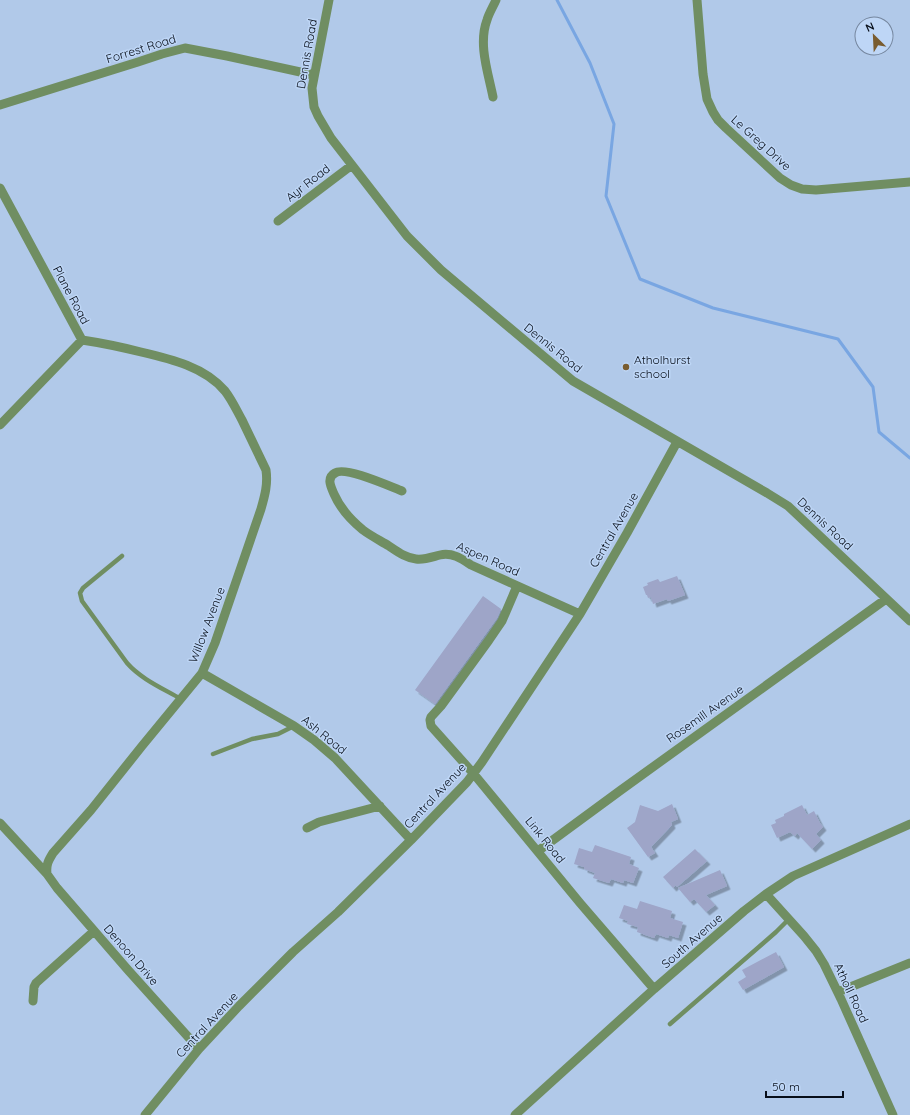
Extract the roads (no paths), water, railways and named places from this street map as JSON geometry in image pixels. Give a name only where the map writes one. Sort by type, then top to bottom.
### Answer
[{"type":"street","name":"Dennis Road","points":[[330,0],[312,88],[314,107],[331,138],[407,236],[441,270],[573,381],[788,506],[910,621]]},
{"type":"street","points":[[493,97],[484,53],[483,37],[486,21],[496,0]]},
{"type":"street","name":"Le Greg Drive","points":[[697,0],[703,74],[707,98],[711,108],[718,120],[780,178],[791,185],[802,189],[816,190],[910,182]]},
{"type":"street","name":"Forrest Road","points":[[0,105],[185,48],[214,53],[314,76]]},
{"type":"street","name":"Ayr Road","points":[[278,221],[352,165]]},
{"type":"street","name":"Plane Road","points":[[0,188],[82,340],[106,343],[182,363],[208,376],[226,392]]},
{"type":"street","points":[[0,425],[82,340]]},
{"type":"street","name":"Willow Avenue","points":[[47,874],[46,866],[53,853],[91,810],[202,673],[215,643],[261,509],[266,490],[267,478],[266,470],[226,392]]},
{"type":"street","name":"Central Avenue","points":[[145,1115],[199,1049],[239,1006],[293,952],[338,912],[467,782],[580,614],[627,534],[677,442]]},
{"type":"street","name":"Aspen Road","points":[[402,491],[354,473],[341,471],[332,475],[330,480],[336,497],[345,512],[363,530],[403,555],[411,558],[424,559],[441,554],[458,557],[471,565],[580,614]]},
{"type":"street","name":"Link Road","points":[[517,586],[502,621],[441,706],[431,717],[431,726],[474,773],[654,989]]},
{"type":"street","name":"Rosemill Avenue","points":[[538,851],[627,785],[886,599]]},
{"type":"street","name":"Ash Road","points":[[202,673],[294,726],[314,740],[335,758],[411,840]]},
{"type":"street","points":[[307,828],[319,822],[380,806]]},
{"type":"street","name":"Denoon Drive","points":[[0,822],[199,1049]]},
{"type":"street","name":"South Avenue","points":[[515,1115],[654,989],[744,911],[766,894],[793,876],[910,824]]},
{"type":"street","name":"Atholl Road","points":[[766,894],[816,951],[824,964],[893,1115]]},
{"type":"street","points":[[33,1001],[34,987],[36,983],[94,931]]},
{"type":"street","points":[[838,992],[910,963]]},
{"type":"lane","points":[[122,556],[83,588],[80,593],[82,601],[133,671],[181,699]]},
{"type":"lane","points":[[213,754],[252,739],[278,734],[294,726]]},
{"type":"lane","points":[[670,1024],[789,919]]},
{"type":"waterway","points":[[557,0],[590,63],[614,124],[606,196],[640,279],[713,308],[838,339],[873,387],[879,432],[910,458]]},
{"type":"place","name":"Atholhurst school","points":[[626,367]]}]
